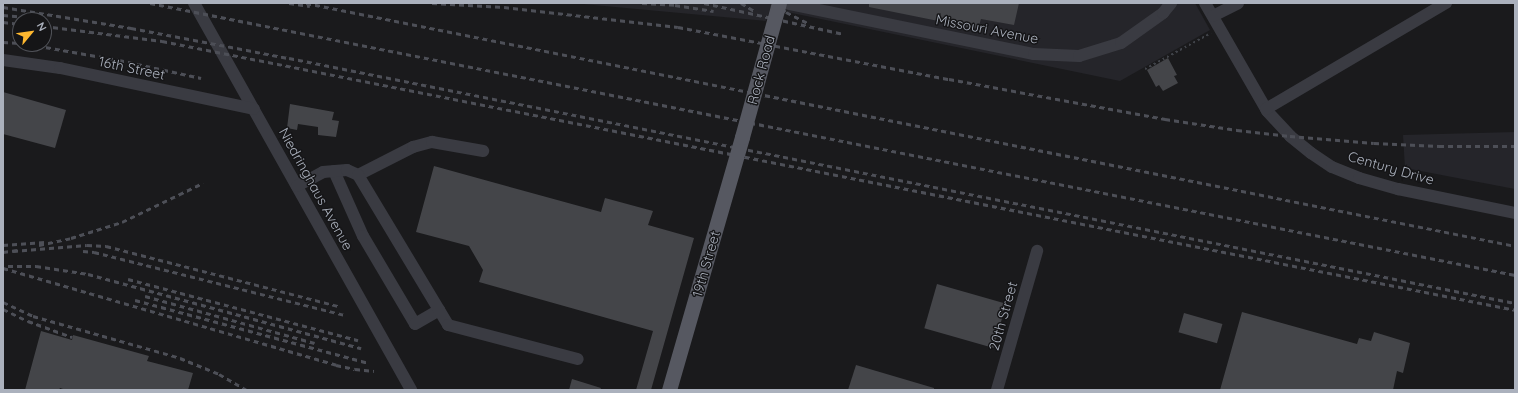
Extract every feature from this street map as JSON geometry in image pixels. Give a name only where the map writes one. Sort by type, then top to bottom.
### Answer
[{"type":"main road","name":"Rock Road","points":[[742,137],[779,3]]},
{"type":"main road","name":"19th Street","points":[[669,390],[742,137]]},
{"type":"street","name":"Niedringhaus Avenue","points":[[194,3],[411,390]]},
{"type":"street","name":"Missouri Avenue","points":[[785,3],[1034,54],[1079,56],[1121,44],[1163,13],[1171,3]]},
{"type":"street","name":"Century Drive","points":[[1205,3],[1266,109],[1290,136],[1311,154],[1332,167],[1359,178],[1398,188],[1515,213]]},
{"type":"street","points":[[1213,16],[1238,3]]},
{"type":"street","points":[[1266,109],[1446,3]]},
{"type":"street","name":"16th Street","points":[[3,60],[60,68],[254,110]]},
{"type":"street","points":[[358,175],[412,147],[432,142],[483,151]]},
{"type":"street","points":[[334,170],[363,236],[415,324],[439,310]]},
{"type":"street","points":[[296,186],[322,172],[347,170],[358,175],[448,326],[578,360]]},
{"type":"street","name":"20th Street","points":[[997,390],[1037,251]]},
{"type":"path","points":[[1145,68],[1219,28]]},
{"type":"shaded area","points":[[572,3],[772,3],[766,21]]},
{"type":"shaded area","points":[[790,3],[1195,3],[1210,30],[1120,81],[787,12]]},
{"type":"shaded area","points":[[1515,132],[1515,189],[1405,168],[1403,135]]},
{"type":"building","points":[[869,3],[1019,3],[1014,25],[981,19],[978,29],[869,7]]},
{"type":"building","points":[[1168,58],[1177,75],[1174,76],[1178,83],[1163,91],[1159,85],[1156,87],[1147,70]]},
{"type":"building","points":[[3,92],[66,110],[55,148],[3,134]]},
{"type":"building","points":[[290,104],[334,112],[332,120],[339,121],[336,137],[318,135],[318,127],[298,124],[297,130],[287,128]]},
{"type":"building","points":[[434,166],[601,212],[605,198],[653,211],[648,225],[694,238],[651,390],[636,390],[653,331],[479,282],[483,270],[469,246],[416,232]]},
{"type":"building","points":[[937,284],[1006,304],[994,348],[924,328]]},
{"type":"building","points":[[1242,312],[1357,344],[1359,338],[1371,341],[1374,332],[1410,343],[1403,373],[1397,371],[1393,390],[1220,390]]},
{"type":"building","points":[[1184,313],[1222,324],[1217,343],[1178,332]]},
{"type":"building","points":[[41,331],[72,340],[73,335],[149,356],[147,361],[193,373],[188,390],[66,390],[60,388],[59,390],[25,390]]},
{"type":"building","points":[[856,365],[934,388],[934,390],[848,390]]},
{"type":"building","points":[[572,379],[601,388],[600,390],[569,390]]},
{"type":"railway","points":[[150,3],[1515,275]]},
{"type":"railway","points":[[289,3],[310,6]]},
{"type":"railway","points":[[306,3],[1515,246]]},
{"type":"railway","points":[[432,3],[504,7],[678,27],[1165,119],[1237,130],[1374,143],[1439,146],[1515,146]]},
{"type":"railway","points":[[642,3],[675,5],[714,11]]},
{"type":"railway","points":[[704,3],[844,34]]},
{"type":"railway","points":[[741,3],[756,12]]},
{"type":"railway","points":[[776,3],[786,12],[808,23]]},
{"type":"railway","points":[[3,7],[131,28],[289,58],[1515,303]]},
{"type":"railway","points":[[3,15],[12,16]]},
{"type":"railway","points":[[3,22],[12,23]]},
{"type":"railway","points":[[52,27],[162,41],[1515,310]]},
{"type":"railway","points":[[3,42],[12,43]]},
{"type":"railway","points":[[52,48],[119,60],[201,78]]},
{"type":"railway","points":[[39,245],[71,238],[122,222],[203,183]]},
{"type":"railway","points":[[3,245],[45,242]]},
{"type":"railway","points":[[13,251],[87,245],[106,246],[338,306]]},
{"type":"railway","points":[[3,252],[18,250]]},
{"type":"railway","points":[[83,251],[94,252],[345,315]]},
{"type":"railway","points":[[8,266],[36,266],[88,274],[361,348]]},
{"type":"railway","points":[[3,268],[336,365],[374,371]]},
{"type":"railway","points":[[128,279],[358,340]]},
{"type":"railway","points":[[145,296],[315,343]]},
{"type":"railway","points":[[135,300],[369,363]]},
{"type":"railway","points":[[3,302],[33,316],[180,358],[219,374],[247,390]]},
{"type":"railway","points":[[3,309],[28,321],[72,337]]}]
